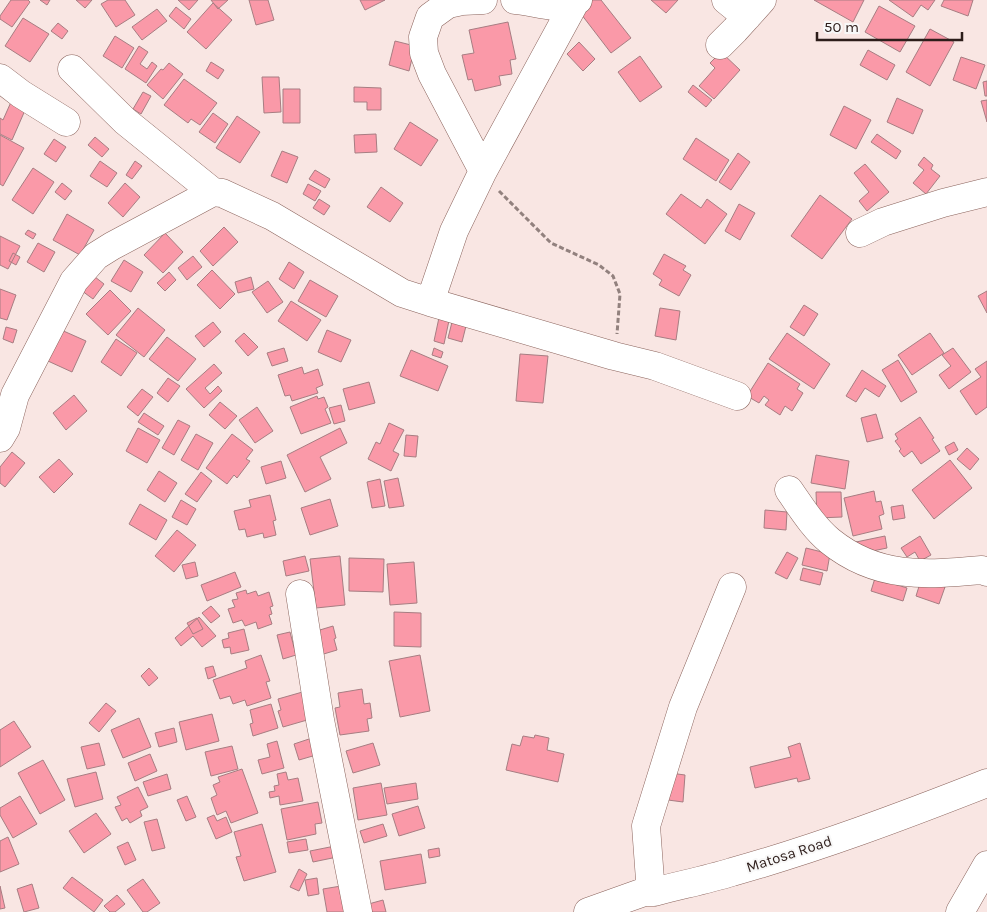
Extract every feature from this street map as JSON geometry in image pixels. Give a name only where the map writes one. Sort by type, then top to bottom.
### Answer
[{"type":"street","points":[[483,0],[448,4],[430,17],[423,37],[424,52],[432,74],[483,171]]},
{"type":"street","points":[[515,0],[528,0],[540,5],[563,6],[577,1]]},
{"type":"street","points":[[720,45],[754,8],[726,0]]},
{"type":"street","points":[[430,302],[454,231],[483,171],[577,1]]},
{"type":"street","points":[[72,69],[125,121],[213,192]]},
{"type":"street","points":[[0,78],[21,94],[66,122]]},
{"type":"street","points":[[0,438],[6,428],[15,395],[74,281],[96,256],[213,192],[222,192],[272,216],[402,293],[614,356],[655,366],[737,396]]},
{"type":"street","points":[[860,233],[884,222],[987,192]]},
{"type":"street","points":[[789,490],[811,520],[829,540],[872,565],[896,572],[923,574],[982,570],[987,572]]},
{"type":"street","points":[[654,892],[650,880],[646,826],[683,707],[732,587]]},
{"type":"street","points":[[300,594],[320,720],[358,912]]},
{"type":"street","name":"Matosa Road","points":[[588,912],[644,892],[654,892],[731,872],[790,854],[931,805],[987,783]]},
{"type":"street","points":[[960,912],[987,865]]},
{"type":"path","points":[[483,171],[501,194],[551,243],[599,265],[613,276],[620,294],[614,356]]},
{"type":"building","points":[[11,0],[28,0],[30,2],[12,27],[0,19],[0,16]]},
{"type":"building","points":[[40,0],[50,0],[47,5]]},
{"type":"building","points":[[76,0],[92,0],[85,8]]},
{"type":"building","points":[[108,0],[125,0],[135,15],[116,27],[101,4]]},
{"type":"building","points":[[178,0],[198,0],[189,10]]},
{"type":"building","points":[[211,0],[228,0],[218,9]]},
{"type":"building","points":[[249,0],[268,0],[274,20],[256,25]]},
{"type":"building","points":[[360,0],[385,0],[365,10]]},
{"type":"building","points":[[590,0],[601,0],[631,38],[611,53],[578,10]]},
{"type":"building","points":[[651,0],[678,0],[666,13]]},
{"type":"building","points":[[814,0],[864,0],[853,22]]},
{"type":"building","points":[[889,0],[935,0],[928,10],[921,5],[913,17]]},
{"type":"building","points":[[944,0],[973,0],[968,16],[941,6]]},
{"type":"building","points":[[213,3],[232,20],[206,49],[187,32]]},
{"type":"building","points":[[879,6],[915,26],[900,52],[865,32]]},
{"type":"building","points":[[176,7],[191,19],[184,29],[169,16]]},
{"type":"building","points":[[157,9],[167,21],[142,40],[132,27]]},
{"type":"building","points":[[23,18],[49,34],[30,62],[5,46]]},
{"type":"building","points":[[508,22],[516,59],[510,60],[512,74],[499,76],[501,85],[475,91],[472,79],[468,80],[462,55],[474,53],[469,30]]},
{"type":"building","points":[[58,23],[68,31],[62,39],[51,31]]},
{"type":"building","points":[[930,29],[954,42],[930,86],[906,72]]},
{"type":"building","points":[[115,36],[134,48],[122,68],[103,56]]},
{"type":"building","points":[[395,41],[415,46],[409,71],[389,65]]},
{"type":"building","points":[[579,42],[595,59],[583,71],[567,54]]},
{"type":"building","points":[[139,46],[148,52],[140,64],[147,69],[152,62],[157,66],[146,83],[125,69]]},
{"type":"building","points":[[868,50],[895,65],[887,80],[860,65]]},
{"type":"building","points":[[721,52],[740,70],[714,99],[699,86],[715,68],[710,63]]},
{"type":"building","points":[[640,56],[662,87],[640,102],[618,72]]},
{"type":"building","points":[[961,57],[985,65],[976,89],[953,80]]},
{"type":"building","points":[[211,62],[224,70],[218,79],[206,71]]},
{"type":"building","points":[[169,63],[183,74],[163,99],[147,85]]},
{"type":"building","points":[[262,77],[279,77],[281,112],[264,113]]},
{"type":"building","points":[[184,79],[217,103],[200,125],[191,119],[188,123],[164,105]]},
{"type":"building","points":[[987,81],[987,96],[985,96],[983,82]]},
{"type":"building","points":[[693,85],[712,100],[706,107],[688,92]]},
{"type":"building","points":[[354,87],[381,88],[381,110],[367,110],[367,102],[354,102]]},
{"type":"building","points":[[283,89],[300,89],[300,123],[283,123]]},
{"type":"building","points":[[143,92],[151,96],[141,114],[133,109]]},
{"type":"building","points":[[897,98],[923,110],[913,134],[887,122]]},
{"type":"building","points":[[987,100],[987,122],[981,101]]},
{"type":"building","points":[[11,102],[26,108],[12,140],[0,134],[0,118],[3,120]]},
{"type":"building","points":[[844,106],[871,120],[856,149],[830,135]]},
{"type":"building","points":[[213,113],[228,124],[215,143],[199,132]]},
{"type":"building","points":[[237,116],[260,132],[240,163],[216,148]]},
{"type":"building","points":[[410,122],[438,140],[421,166],[394,149]]},
{"type":"building","points":[[376,134],[377,152],[355,153],[354,135]]},
{"type":"building","points":[[877,134],[901,151],[896,159],[871,142]]},
{"type":"building","points":[[0,135],[24,148],[3,186],[0,184]]},
{"type":"building","points":[[95,137],[109,149],[102,157],[88,145]]},
{"type":"building","points":[[696,138],[729,160],[716,181],[683,159]]},
{"type":"building","points":[[54,139],[66,147],[56,162],[44,154]]},
{"type":"building","points":[[282,151],[298,157],[287,183],[271,176]]},
{"type":"building","points":[[738,153],[750,162],[731,190],[719,182]]},
{"type":"building","points":[[924,157],[933,165],[931,169],[940,176],[926,194],[913,183],[924,170],[918,165]]},
{"type":"building","points":[[100,161],[117,173],[107,187],[90,176]]},
{"type":"building","points":[[135,161],[142,166],[132,179],[126,175]]},
{"type":"building","points":[[865,164],[889,192],[867,211],[859,201],[869,192],[854,173]]},
{"type":"building","points":[[33,168],[54,182],[33,214],[12,200]]},
{"type":"building","points":[[315,170],[330,179],[325,188],[309,179]]},
{"type":"building","points":[[62,183],[72,191],[65,200],[55,192]]},
{"type":"building","points":[[125,183],[140,197],[123,217],[108,203]]},
{"type":"building","points":[[308,184],[321,191],[315,201],[303,194]]},
{"type":"building","points":[[381,187],[403,203],[390,222],[367,207]]},
{"type":"building","points":[[681,194],[701,208],[707,199],[727,214],[705,244],[666,214]]},
{"type":"building","points":[[820,195],[852,219],[822,259],[791,236]]},
{"type":"building","points":[[319,199],[330,206],[324,215],[313,208]]},
{"type":"building","points":[[739,204],[755,213],[740,240],[725,231]]},
{"type":"building","points":[[67,214],[94,230],[80,255],[53,240]]},
{"type":"building","points":[[224,227],[238,242],[213,266],[200,251]]},
{"type":"building","points":[[28,230],[36,234],[33,239],[25,234]]},
{"type":"building","points":[[165,233],[183,252],[163,273],[144,255]]},
{"type":"building","points":[[0,236],[20,246],[8,269],[0,265]]},
{"type":"building","points":[[38,243],[55,252],[44,272],[27,262]]},
{"type":"building","points":[[13,253],[20,257],[16,265],[9,261]]},
{"type":"building","points":[[664,254],[686,266],[683,270],[691,275],[679,296],[659,285],[662,280],[653,274]]},
{"type":"building","points":[[193,256],[202,267],[187,280],[178,268]]},
{"type":"building","points":[[124,260],[143,272],[131,292],[111,281]]},
{"type":"building","points":[[289,262],[304,272],[294,289],[279,279]]},
{"type":"building","points":[[212,270],[235,294],[220,309],[197,285]]},
{"type":"building","points":[[169,272],[176,280],[165,291],[157,283]]},
{"type":"building","points":[[90,273],[104,284],[93,299],[78,288]]},
{"type":"building","points":[[251,277],[254,289],[238,293],[235,282]]},
{"type":"building","points":[[310,280],[338,296],[326,317],[298,301]]},
{"type":"building","points":[[268,281],[283,302],[267,313],[252,292]]},
{"type":"building","points":[[0,289],[16,295],[7,320],[0,318]]},
{"type":"building","points":[[110,290],[131,311],[108,335],[86,314]]},
{"type":"building","points":[[987,291],[987,313],[978,296]]},
{"type":"building","points":[[291,301],[321,320],[307,341],[278,321]]},
{"type":"building","points":[[804,305],[818,314],[804,336],[790,327]]},
{"type":"building","points":[[138,308],[165,330],[144,357],[116,335]]},
{"type":"building","points":[[660,308],[680,311],[676,340],[655,336]]},
{"type":"building","points":[[440,313],[450,316],[444,344],[434,341]]},
{"type":"building","points":[[454,314],[468,318],[462,342],[448,338]]},
{"type":"building","points":[[213,322],[221,332],[204,347],[195,336]]},
{"type":"building","points":[[50,325],[86,341],[72,372],[37,356]]},
{"type":"building","points":[[6,327],[17,330],[13,343],[3,339]]},
{"type":"building","points":[[327,330],[351,340],[341,362],[318,352]]},
{"type":"building","points":[[244,333],[258,347],[248,356],[235,341]]},
{"type":"building","points":[[787,333],[830,364],[814,389],[769,359]]},
{"type":"building","points":[[930,333],[944,353],[912,375],[898,355]]},
{"type":"building","points":[[167,337],[196,359],[178,381],[149,359]]},
{"type":"building","points":[[116,339],[137,353],[121,376],[101,362]]},
{"type":"building","points":[[284,348],[288,361],[272,366],[267,353]]},
{"type":"building","points":[[434,348],[443,352],[441,358],[432,355]]},
{"type":"building","points":[[953,348],[971,372],[949,389],[939,375],[951,366],[942,355]]},
{"type":"building","points":[[411,350],[448,366],[438,391],[400,376]]},
{"type":"building","points":[[520,354],[548,356],[543,403],[516,401]]},
{"type":"building","points":[[898,360],[917,392],[901,402],[882,370]]},
{"type":"building","points":[[987,361],[987,407],[976,415],[960,391],[981,377],[975,369]]},
{"type":"building","points":[[768,363],[800,384],[797,389],[803,393],[792,411],[785,406],[780,415],[765,405],[769,400],[764,396],[759,403],[747,396]]},
{"type":"building","points":[[214,364],[222,373],[205,388],[210,394],[218,386],[222,391],[204,408],[186,389]]},
{"type":"building","points":[[302,367],[304,374],[318,369],[323,385],[316,388],[318,393],[292,401],[290,395],[285,396],[278,375]]},
{"type":"building","points":[[862,370],[886,386],[879,397],[865,388],[856,402],[846,396]]},
{"type":"building","points":[[168,378],[180,386],[168,402],[157,393]]},
{"type":"building","points":[[369,382],[375,403],[349,410],[343,389]]},
{"type":"building","points":[[142,389],[153,397],[138,416],[127,407]]},
{"type":"building","points":[[74,395],[87,411],[66,430],[53,413]]},
{"type":"building","points":[[317,396],[318,399],[324,397],[328,407],[325,409],[331,423],[301,434],[290,407]]},
{"type":"building","points":[[220,402],[237,416],[225,429],[209,415]]},
{"type":"building","points":[[341,405],[345,421],[334,424],[329,408]]},
{"type":"building","points":[[257,407],[273,431],[255,443],[239,420]]},
{"type":"building","points":[[144,413],[164,426],[158,435],[138,422]]},
{"type":"building","points":[[876,414],[883,438],[867,442],[861,418]]},
{"type":"building","points":[[920,417],[940,451],[921,464],[912,451],[904,457],[895,441],[898,439],[895,434]]},
{"type":"building","points":[[178,420],[190,426],[174,455],[162,448]]},
{"type":"building","points":[[389,423],[404,430],[393,451],[399,454],[391,471],[368,459],[376,442],[380,444]]},
{"type":"building","points":[[138,428],[160,440],[147,463],[126,451]]},
{"type":"building","points":[[340,428],[347,443],[320,457],[331,479],[305,492],[287,455]]},
{"type":"building","points":[[196,434],[213,443],[198,470],[181,460]]},
{"type":"building","points":[[232,434],[253,450],[246,459],[250,461],[237,478],[234,475],[227,484],[206,468]]},
{"type":"building","points":[[406,435],[418,436],[416,457],[404,456]]},
{"type":"building","points":[[954,442],[958,450],[949,455],[945,447]]},
{"type":"building","points":[[967,448],[979,459],[970,470],[957,459]]},
{"type":"building","points":[[12,452],[25,463],[5,487],[0,483],[0,467]]},
{"type":"building","points":[[816,455],[849,461],[845,489],[811,483]]},
{"type":"building","points":[[59,459],[73,474],[54,493],[39,477]]},
{"type":"building","points":[[950,460],[972,488],[934,519],[912,490]]},
{"type":"building","points":[[281,461],[286,478],[266,484],[261,467]]},
{"type":"building","points":[[159,471],[177,483],[165,502],[147,490]]},
{"type":"building","points":[[201,472],[212,481],[197,502],[185,494]]},
{"type":"building","points":[[398,478],[404,506],[389,508],[384,481]]},
{"type":"building","points":[[380,479],[385,506],[372,508],[367,482]]},
{"type":"building","points":[[874,491],[876,502],[881,501],[884,514],[879,516],[882,529],[853,536],[844,498]]},
{"type":"building","points":[[816,492],[841,492],[842,517],[817,518]]},
{"type":"building","points":[[270,495],[276,520],[273,521],[276,535],[264,538],[263,533],[247,537],[245,529],[239,530],[234,511],[251,507],[249,500]]},
{"type":"building","points":[[330,499],[338,526],[310,535],[301,508]]},
{"type":"building","points":[[181,500],[196,509],[187,525],[172,517]]},
{"type":"building","points":[[140,504],[167,520],[156,540],[129,524]]},
{"type":"building","points":[[903,505],[905,518],[893,520],[891,507]]},
{"type":"building","points":[[765,510],[787,512],[786,530],[764,528]]},
{"type":"building","points":[[177,530],[196,545],[174,572],[155,556]]},
{"type":"building","points":[[885,536],[887,548],[858,554],[856,542]]},
{"type":"building","points":[[920,536],[931,555],[920,561],[915,552],[907,557],[901,548]]},
{"type":"building","points":[[806,548],[830,554],[827,571],[802,565]]},
{"type":"building","points":[[787,552],[798,558],[787,579],[775,573]]},
{"type":"building","points":[[305,556],[309,571],[286,576],[283,561]]},
{"type":"building","points":[[340,556],[345,605],[316,608],[310,559]]},
{"type":"building","points":[[349,558],[384,559],[383,592],[349,591]]},
{"type":"building","points":[[195,562],[198,576],[186,579],[182,565]]},
{"type":"building","points":[[414,562],[417,603],[390,605],[387,564]]},
{"type":"building","points":[[803,568],[823,573],[820,585],[800,580]]},
{"type":"building","points":[[235,572],[241,587],[207,601],[201,585]]},
{"type":"building","points":[[875,578],[907,588],[903,601],[871,591]]},
{"type":"building","points":[[921,580],[945,587],[939,604],[916,596]]},
{"type":"building","points":[[246,590],[247,594],[256,591],[258,596],[269,592],[273,606],[270,607],[272,614],[269,615],[272,624],[258,629],[256,622],[245,626],[242,620],[233,623],[228,609],[235,607],[232,600],[238,599],[236,593]]},
{"type":"building","points":[[211,606],[220,616],[211,623],[202,613]]},
{"type":"building","points":[[394,612],[421,613],[421,647],[394,646]]},
{"type":"building","points":[[199,617],[216,636],[202,647],[193,636],[181,646],[175,638]]},
{"type":"building","points":[[197,618],[203,629],[193,634],[187,623]]},
{"type":"building","points":[[333,626],[337,650],[317,656],[310,633]]},
{"type":"building","points":[[244,629],[249,650],[231,654],[230,647],[224,648],[222,640],[229,638],[228,633]]},
{"type":"building","points":[[290,632],[296,655],[283,659],[277,635]]},
{"type":"building","points":[[261,655],[270,681],[266,682],[271,698],[247,706],[245,700],[233,704],[230,696],[220,699],[213,680],[247,668],[245,661]]},
{"type":"building","points":[[420,655],[430,711],[400,717],[389,661]]},
{"type":"building","points":[[213,666],[216,676],[208,679],[205,668]]},
{"type":"building","points":[[149,668],[158,678],[149,686],[141,676]]},
{"type":"building","points":[[362,689],[364,704],[370,703],[372,718],[367,719],[369,731],[340,735],[335,708],[340,707],[338,693]]},
{"type":"building","points":[[306,691],[314,718],[283,727],[278,711],[281,710],[278,699]]},
{"type":"building","points":[[106,703],[116,711],[99,732],[89,723]]},
{"type":"building","points":[[271,704],[278,728],[253,736],[250,724],[253,723],[250,710]]},
{"type":"building","points":[[212,714],[219,741],[186,750],[179,722]]},
{"type":"building","points":[[139,718],[151,747],[123,758],[111,730]]},
{"type":"building","points":[[14,721],[31,747],[0,767],[0,730]]},
{"type":"building","points":[[174,728],[177,742],[159,747],[155,733]]},
{"type":"building","points":[[535,735],[549,738],[547,750],[564,754],[558,782],[506,770],[512,744],[520,746],[523,736],[534,738]]},
{"type":"building","points":[[318,736],[323,753],[299,760],[294,744]]},
{"type":"building","points":[[277,741],[284,768],[262,774],[258,760],[270,757],[267,744]]},
{"type":"building","points":[[99,743],[105,765],[87,769],[81,747]]},
{"type":"building","points":[[373,743],[380,765],[353,773],[346,751]]},
{"type":"building","points":[[800,743],[810,779],[798,782],[797,778],[755,788],[750,767],[791,757],[788,747]]},
{"type":"building","points":[[232,746],[238,769],[211,776],[205,752]]},
{"type":"building","points":[[150,754],[157,771],[135,781],[128,763]]},
{"type":"building","points":[[43,760],[65,800],[40,814],[18,773]]},
{"type":"building","points":[[242,769],[258,813],[231,823],[226,811],[217,815],[211,798],[217,795],[213,785],[220,782],[218,777]]},
{"type":"building","points":[[96,772],[103,799],[75,807],[67,779]]},
{"type":"building","points":[[286,772],[288,780],[298,778],[303,801],[280,805],[279,796],[270,798],[269,792],[275,791],[274,786],[279,785],[277,774]]},
{"type":"building","points":[[670,773],[685,775],[683,802],[668,800]]},
{"type":"building","points":[[167,774],[171,789],[148,796],[143,782]]},
{"type":"building","points":[[381,783],[387,815],[358,820],[353,788]]},
{"type":"building","points":[[416,783],[418,799],[387,804],[384,788]]},
{"type":"building","points":[[138,787],[148,807],[140,811],[142,816],[130,823],[127,818],[122,821],[115,807],[121,805],[117,797]]},
{"type":"building","points":[[20,796],[37,824],[13,838],[0,815],[0,808]]},
{"type":"building","points":[[187,796],[196,817],[186,821],[177,800]]},
{"type":"building","points":[[318,802],[322,823],[315,824],[316,834],[287,840],[281,809]]},
{"type":"building","points":[[418,806],[425,828],[399,836],[392,814]]},
{"type":"building","points":[[96,813],[111,834],[84,853],[69,831]]},
{"type":"building","points":[[214,815],[217,821],[226,817],[232,832],[216,839],[207,818]]},
{"type":"building","points":[[157,819],[165,848],[152,851],[144,822]]},
{"type":"building","points":[[262,824],[276,872],[244,881],[236,857],[241,856],[234,832]]},
{"type":"building","points":[[383,824],[387,836],[364,843],[360,831]]},
{"type":"building","points":[[8,837],[19,864],[0,872],[0,841]]},
{"type":"building","points":[[306,839],[308,850],[289,853],[287,842]]},
{"type":"building","points":[[128,842],[136,860],[125,865],[117,847]]},
{"type":"building","points":[[340,845],[342,856],[313,862],[310,851]]},
{"type":"building","points":[[439,848],[440,856],[429,858],[428,850]]},
{"type":"building","points":[[421,854],[426,883],[385,890],[380,861]]},
{"type":"building","points":[[299,869],[307,874],[299,891],[290,887]]},
{"type":"building","points":[[72,877],[103,900],[94,912],[63,888]]},
{"type":"building","points":[[317,878],[319,894],[308,896],[305,880]]},
{"type":"building","points":[[143,879],[160,903],[147,912],[143,912],[127,890]]},
{"type":"building","points":[[32,884],[39,908],[24,912],[17,889]]},
{"type":"building","points":[[347,885],[352,912],[327,912],[323,889]]},
{"type":"building","points":[[0,886],[5,908],[0,909]]},
{"type":"building","points":[[117,895],[125,904],[115,912],[110,912],[104,906]]},
{"type":"building","points":[[383,900],[386,912],[367,912],[365,905]]}]
